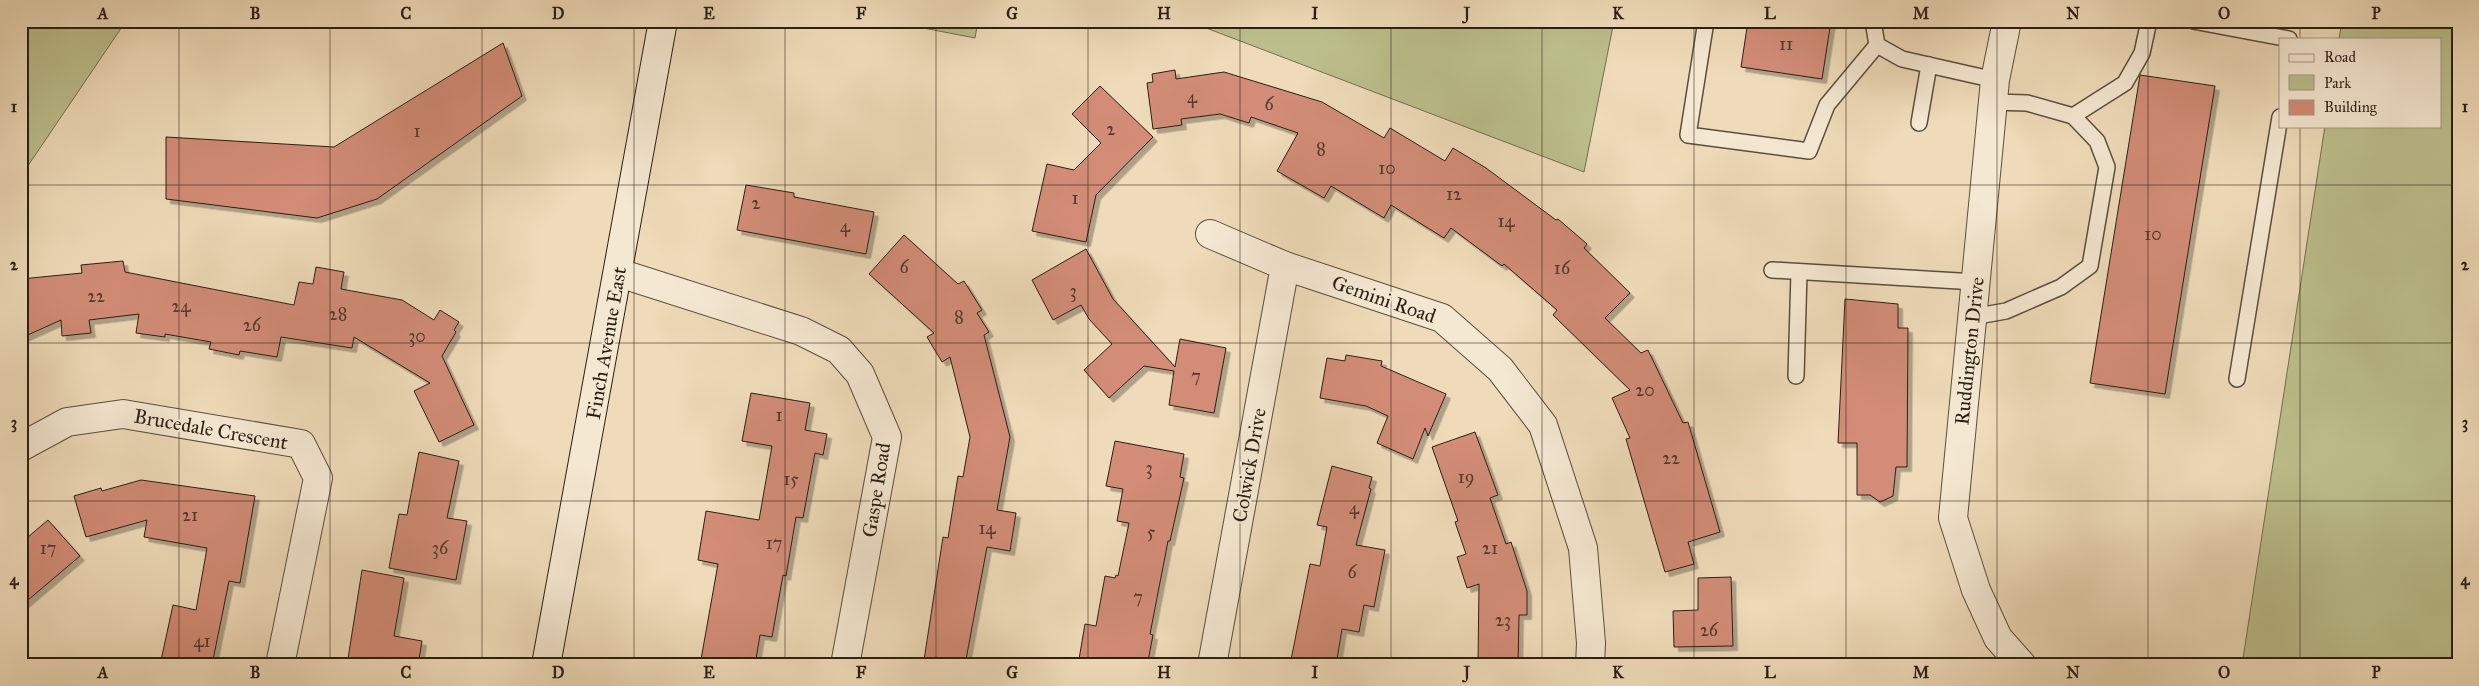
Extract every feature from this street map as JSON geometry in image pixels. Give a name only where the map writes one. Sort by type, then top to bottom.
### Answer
[{"type":"street","name":"Finch Avenue East","points":[[546,665],[663,21]]},
{"type":"street","name":"Ruddington Drive","points":[[2007,21],[1994,91],[1953,518],[1976,590],[1998,638],[2022,665]]},
{"type":"street","name":"Gemini Road","points":[[1210,234],[1285,266],[1442,318],[1500,369],[1543,425],[1583,548],[1591,643],[1590,665]]},
{"type":"street","name":"Colwick Drive","points":[[1212,665],[1285,266]]},
{"type":"street","name":"Gaspe Road","points":[[618,273],[800,331],[839,350],[860,374],[886,437],[845,665]]},
{"type":"street","name":"Brucedale Crescent","points":[[21,447],[66,422],[123,414],[301,444],[318,478],[280,665]]},
{"type":"lane","points":[[1706,21],[1688,134],[1809,151],[1827,105],[1877,45],[1873,21]]},
{"type":"lane","points":[[2073,116],[2125,83],[2142,53],[2148,21]]},
{"type":"lane","points":[[2193,21],[2284,38]]},
{"type":"lane","points":[[1877,45],[1902,59],[1929,65],[2027,103],[2073,116],[2097,140],[2107,167],[2090,266],[2061,287],[2006,311],[1972,317]]},
{"type":"lane","points":[[1919,123],[1929,65]]},
{"type":"lane","points":[[2237,379],[2279,124]]},
{"type":"lane","points":[[1772,270],[1976,282]]},
{"type":"lane","points":[[1796,376],[1799,273]]},
{"type":"green space","points":[[21,21],[126,21],[21,176]]},
{"type":"green space","points":[[887,21],[978,21],[975,38]]},
{"type":"green space","points":[[1194,21],[1614,21],[1584,172],[1193,23]]},
{"type":"green space","points":[[2342,21],[2458,21],[2458,665],[2242,665],[2325,128],[2442,128],[2442,38],[2339,38]]},
{"type":"building","points":[[1748,21],[1831,21],[1822,79],[1741,67]]},
{"type":"building","points":[[503,43],[522,96],[377,199],[317,218],[166,199],[166,137],[334,147]]},
{"type":"building","points":[[1175,70],[1176,79],[1224,72],[1322,102],[1384,138],[1390,128],[1445,161],[1453,148],[1486,168],[1556,220],[1558,219],[1587,244],[1584,248],[1630,293],[1605,318],[1641,353],[1648,350],[1683,423],[1688,422],[1720,532],[1688,542],[1694,564],[1665,572],[1626,439],[1630,438],[1612,398],[1630,390],[1553,315],[1557,310],[1504,264],[1502,266],[1451,228],[1444,238],[1391,205],[1384,218],[1331,186],[1324,198],[1277,171],[1298,133],[1251,117],[1249,123],[1220,114],[1181,119],[1182,125],[1153,129],[1147,83],[1153,82],[1152,74]]},
{"type":"building","points":[[2140,75],[2215,86],[2165,394],[2090,383]]},
{"type":"building","points":[[1100,86],[1153,137],[1096,195],[1086,242],[1032,231],[1047,164],[1074,170],[1101,143],[1072,114]]},
{"type":"building","points":[[746,185],[794,193],[794,197],[874,212],[866,254],[737,230]]},
{"type":"building","points":[[904,235],[958,284],[964,281],[982,310],[977,313],[989,332],[984,335],[1010,437],[997,510],[1016,513],[1010,551],[987,547],[965,665],[928,665],[929,661],[924,660],[943,537],[948,538],[958,476],[963,477],[970,437],[950,357],[942,362],[927,337],[934,333],[869,274]]},
{"type":"building","points":[[1086,249],[1113,299],[1175,367],[1180,339],[1226,348],[1214,413],[1169,405],[1174,371],[1144,366],[1109,398],[1084,370],[1112,344],[1089,319],[1081,305],[1053,320],[1032,280]]},
{"type":"building","points":[[123,261],[125,272],[294,305],[299,282],[313,284],[316,267],[344,272],[341,289],[402,300],[434,320],[440,310],[459,322],[454,330],[456,332],[442,356],[474,425],[439,442],[414,391],[430,383],[354,337],[352,348],[281,337],[277,357],[240,351],[239,355],[209,349],[211,342],[165,334],[165,337],[136,333],[139,314],[89,320],[91,333],[62,336],[61,320],[21,338],[21,279],[82,273],[81,265]]},
{"type":"building","points":[[1845,299],[1898,304],[1898,328],[1908,328],[1907,467],[1896,467],[1893,496],[1880,502],[1870,495],[1857,495],[1857,443],[1838,443]]},
{"type":"building","points":[[1346,355],[1382,361],[1381,366],[1446,394],[1428,436],[1425,428],[1413,459],[1377,443],[1388,416],[1366,406],[1320,398],[1327,358],[1345,361]]},
{"type":"building","points":[[751,393],[810,403],[805,430],[827,434],[823,455],[815,453],[803,518],[796,517],[786,576],[783,575],[772,637],[760,635],[755,665],[700,665],[718,564],[698,560],[706,511],[759,520],[772,446],[742,441]]},
{"type":"building","points":[[1475,432],[1498,495],[1490,498],[1506,544],[1511,542],[1527,591],[1527,615],[1519,615],[1518,665],[1478,665],[1479,584],[1467,588],[1457,557],[1466,554],[1455,522],[1458,521],[1432,447]]},
{"type":"building","points":[[1115,441],[1184,454],[1180,477],[1184,478],[1170,541],[1168,541],[1150,634],[1153,635],[1148,661],[1142,660],[1141,665],[1078,665],[1085,624],[1096,626],[1105,576],[1115,578],[1116,575],[1118,576],[1129,523],[1117,521],[1123,489],[1106,486]]},
{"type":"building","points":[[419,452],[459,461],[447,518],[467,521],[456,580],[389,568],[399,514],[407,515]]},
{"type":"building","points":[[1332,466],[1372,477],[1369,488],[1371,489],[1356,545],[1385,550],[1374,607],[1364,605],[1359,632],[1342,629],[1336,665],[1290,665],[1310,564],[1320,566],[1327,527],[1317,525]]},
{"type":"building","points":[[141,480],[255,496],[240,583],[229,581],[212,665],[160,665],[173,605],[196,610],[207,548],[144,537],[147,520],[86,537],[74,496],[101,488],[102,491]]},
{"type":"building","points":[[48,520],[80,556],[21,606],[21,543]]},
{"type":"building","points":[[362,570],[404,578],[394,636],[422,641],[418,665],[347,665]]},
{"type":"building","points":[[1731,577],[1733,646],[1674,647],[1673,611],[1698,610],[1698,578]]}]
